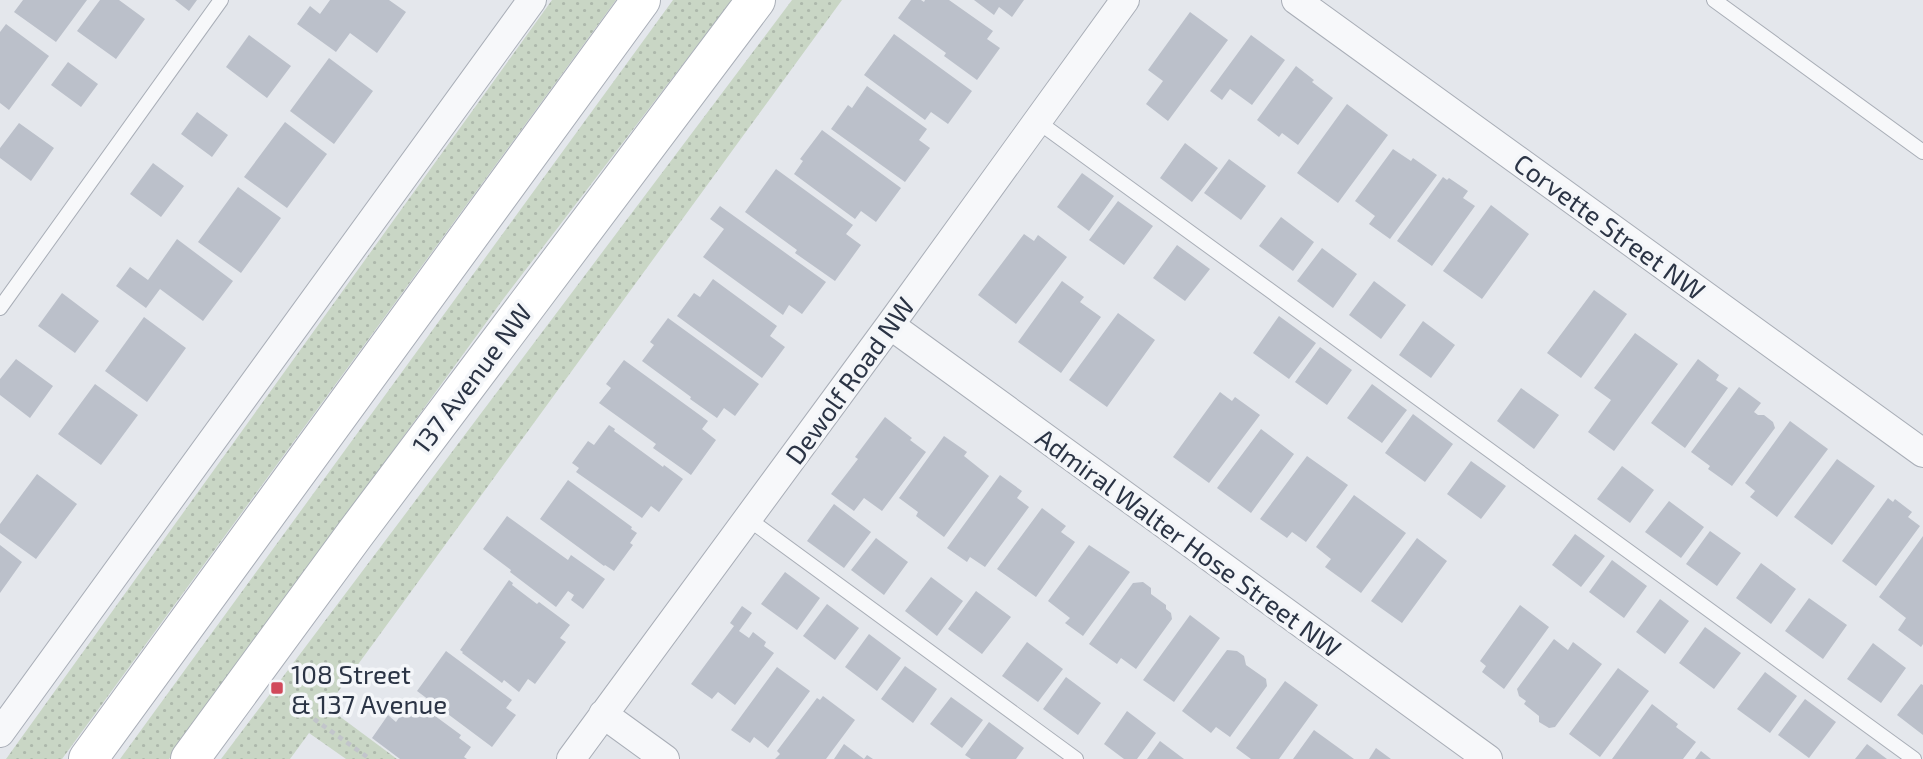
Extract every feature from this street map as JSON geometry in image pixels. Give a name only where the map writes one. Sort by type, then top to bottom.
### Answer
[{"type":"main road","points":[[88,759],[641,0]]},
{"type":"main road","name":"137 Avenue NW","points":[[190,759],[355,534],[756,0]]},
{"type":"street","points":[[0,733],[531,0]]},
{"type":"street","name":"Dewolf Road NW","points":[[571,759],[1125,0]]},
{"type":"street","name":"Corvette Street NW","points":[[1296,0],[1923,453]]},
{"type":"street","name":"Admiral Walter Hose Street NW","points":[[890,325],[1488,759]]},
{"type":"street","points":[[603,715],[665,759]]},
{"type":"lane","points":[[0,308],[221,0]]},
{"type":"lane","points":[[1714,0],[1923,152]]},
{"type":"lane","points":[[1037,121],[1914,759]]},
{"type":"lane","points":[[747,518],[1076,759]]},
{"type":"path","points":[[314,719],[370,759]]},
{"type":"green space","points":[[552,0],[616,0],[62,759],[6,759]]},
{"type":"green space","points":[[673,0],[732,0],[504,298],[169,759],[120,759]]},
{"type":"green space","points":[[792,0],[842,0],[327,707],[397,759],[346,759],[309,733],[290,759],[221,759]]},
{"type":"building","points":[[23,0],[87,0],[56,42],[14,12]]},
{"type":"building","points":[[100,0],[119,0],[145,19],[116,59],[77,31]]},
{"type":"building","points":[[175,0],[197,0],[189,11]]},
{"type":"building","points":[[330,0],[389,0],[406,12],[377,53],[350,33],[336,52],[297,24],[310,6],[320,14]]},
{"type":"building","points":[[911,0],[949,0],[993,31],[987,39],[1000,48],[977,80],[944,56],[946,53],[898,18]]},
{"type":"building","points":[[974,0],[1024,0],[1012,17],[999,7],[994,15]]},
{"type":"building","points":[[1190,12],[1228,40],[1168,121],[1146,104],[1163,81],[1148,70]]},
{"type":"building","points":[[6,24],[49,56],[9,110],[0,103],[0,32]]},
{"type":"building","points":[[894,34],[972,91],[948,124],[931,112],[925,120],[864,75]]},
{"type":"building","points":[[249,35],[291,66],[267,98],[226,67]]},
{"type":"building","points":[[1251,35],[1285,60],[1252,105],[1230,89],[1222,100],[1210,91]]},
{"type":"building","points":[[329,58],[373,91],[334,144],[290,111]]},
{"type":"building","points":[[68,62],[98,84],[81,107],[51,85]]},
{"type":"building","points":[[1296,66],[1333,98],[1298,145],[1282,133],[1279,137],[1257,120]]},
{"type":"building","points":[[867,86],[927,129],[919,140],[930,148],[905,182],[831,129],[848,105],[852,108]]},
{"type":"building","points":[[1347,104],[1388,135],[1338,203],[1297,173]]},
{"type":"building","points":[[197,112],[228,135],[212,157],[181,134]]},
{"type":"building","points":[[285,122],[327,154],[287,208],[244,177]]},
{"type":"building","points":[[19,123],[54,148],[31,181],[0,158],[0,148]]},
{"type":"building","points":[[822,130],[901,188],[876,222],[861,211],[855,219],[794,174],[803,161],[800,159]]},
{"type":"building","points":[[1185,143],[1218,168],[1192,202],[1160,178]]},
{"type":"building","points":[[1393,149],[1411,161],[1413,158],[1437,175],[1390,239],[1369,224],[1375,216],[1355,201]]},
{"type":"building","points":[[1229,159],[1266,186],[1241,220],[1204,193]]},
{"type":"building","points":[[153,163],[184,186],[161,217],[130,194]]},
{"type":"building","points":[[776,169],[853,225],[846,234],[861,245],[835,281],[795,253],[797,250],[745,212]]},
{"type":"building","points":[[1082,173],[1114,196],[1089,231],[1057,207]]},
{"type":"building","points":[[1443,177],[1468,191],[1463,198],[1475,206],[1432,266],[1397,241]]},
{"type":"building","points":[[238,187],[281,218],[241,273],[198,242]]},
{"type":"building","points":[[1118,201],[1153,226],[1124,265],[1089,240]]},
{"type":"building","points":[[1491,205],[1529,234],[1482,299],[1443,271]]},
{"type":"building","points":[[720,206],[826,282],[802,314],[789,305],[783,315],[703,257],[724,229],[710,219]]},
{"type":"building","points":[[1281,217],[1314,242],[1293,271],[1259,246]]},
{"type":"building","points":[[1024,234],[1034,241],[1038,235],[1067,257],[1016,324],[978,295]]},
{"type":"building","points":[[177,239],[233,281],[203,321],[160,289],[146,308],[116,286],[130,267],[148,280]]},
{"type":"building","points":[[1177,245],[1210,269],[1185,301],[1153,278]]},
{"type":"building","points":[[1322,248],[1357,274],[1333,308],[1297,281]]},
{"type":"building","points":[[713,279],[777,326],[770,336],[785,347],[762,378],[677,316],[694,293],[700,297]]},
{"type":"building","points":[[1062,281],[1084,297],[1080,302],[1101,317],[1061,373],[1018,342]]},
{"type":"building","points":[[1374,281],[1406,305],[1381,339],[1349,315]]},
{"type":"building","points":[[1594,290],[1627,314],[1581,378],[1547,353]]},
{"type":"building","points":[[62,293],[99,321],[75,353],[38,326]]},
{"type":"building","points":[[1118,313],[1155,340],[1107,407],[1069,380]]},
{"type":"building","points":[[1279,316],[1316,343],[1289,379],[1253,353]]},
{"type":"building","points":[[144,317],[186,348],[147,402],[105,371]]},
{"type":"building","points":[[668,318],[759,384],[735,416],[724,408],[717,418],[642,361],[654,345],[650,342]]},
{"type":"building","points":[[1423,321],[1455,345],[1431,378],[1399,355]]},
{"type":"building","points":[[1635,333],[1678,364],[1614,451],[1588,432],[1611,400],[1594,388]]},
{"type":"building","points":[[1320,347],[1352,370],[1327,405],[1295,382]]},
{"type":"building","points":[[16,359],[53,386],[30,418],[0,395],[0,379]]},
{"type":"building","points":[[1698,359],[1719,375],[1716,380],[1728,388],[1685,448],[1651,423]]},
{"type":"building","points":[[624,360],[708,421],[702,429],[716,440],[691,475],[653,448],[656,444],[599,403],[611,388],[606,384]]},
{"type":"building","points":[[95,384],[138,415],[101,465],[58,434]]},
{"type":"building","points":[[1372,384],[1407,410],[1382,443],[1347,418]]},
{"type":"building","points":[[1739,387],[1761,403],[1754,412],[1764,415],[1773,422],[1775,428],[1732,486],[1708,469],[1710,466],[1691,452]]},
{"type":"building","points":[[1521,388],[1559,415],[1534,449],[1497,421]]},
{"type":"building","points":[[1220,392],[1232,401],[1235,397],[1260,415],[1209,483],[1173,457]]},
{"type":"building","points":[[1413,414],[1453,444],[1425,482],[1385,453]]},
{"type":"building","points":[[885,417],[926,452],[882,511],[864,498],[854,511],[831,494]]},
{"type":"building","points":[[1790,421],[1828,449],[1777,517],[1750,497],[1755,491],[1745,483]]},
{"type":"building","points":[[609,425],[683,479],[659,512],[651,506],[642,518],[576,472],[579,468],[572,463],[588,441],[594,445]]},
{"type":"building","points":[[1261,429],[1294,454],[1251,513],[1217,488]]},
{"type":"building","points":[[944,436],[967,452],[964,456],[989,476],[944,537],[916,516],[918,512],[899,498]]},
{"type":"building","points":[[1307,456],[1348,485],[1306,542],[1292,532],[1287,538],[1260,519]]},
{"type":"building","points":[[1837,459],[1875,486],[1832,545],[1794,517]]},
{"type":"building","points":[[1471,461],[1506,486],[1481,519],[1447,494]]},
{"type":"building","points":[[1622,466],[1654,490],[1630,523],[1597,499]]},
{"type":"building","points":[[37,474],[77,504],[36,559],[0,533],[0,524]]},
{"type":"building","points":[[1000,475],[1022,491],[1017,498],[1029,507],[985,567],[970,557],[967,562],[947,548]]},
{"type":"building","points":[[568,480],[637,533],[630,543],[633,545],[614,571],[540,519]]},
{"type":"building","points":[[1354,495],[1406,533],[1361,593],[1325,567],[1331,559],[1316,547]]},
{"type":"building","points":[[1888,498],[1893,502],[1895,499],[1912,512],[1908,517],[1920,526],[1876,586],[1842,561]]},
{"type":"building","points":[[1669,501],[1704,527],[1681,558],[1645,532]]},
{"type":"building","points":[[834,504],[871,532],[844,568],[807,541]]},
{"type":"building","points":[[1042,508],[1066,526],[1061,532],[1075,542],[1036,597],[997,569]]},
{"type":"building","points":[[507,516],[568,560],[571,555],[605,579],[583,609],[571,600],[574,595],[568,591],[556,607],[483,549]]},
{"type":"building","points":[[1710,531],[1741,553],[1717,586],[1686,564]]},
{"type":"building","points":[[1575,534],[1605,556],[1581,587],[1552,565]]},
{"type":"building","points":[[1923,536],[1921,647],[1898,630],[1906,618],[1879,597]]},
{"type":"building","points":[[876,538],[908,562],[884,595],[851,570]]},
{"type":"building","points":[[1417,538],[1447,561],[1402,623],[1371,601]]},
{"type":"building","points":[[0,545],[22,562],[0,593]]},
{"type":"building","points":[[1089,545],[1130,572],[1083,636],[1065,623],[1070,618],[1048,601]]},
{"type":"building","points":[[1612,560],[1647,586],[1624,618],[1589,592]]},
{"type":"building","points":[[1761,563],[1796,589],[1771,624],[1736,598]]},
{"type":"building","points":[[785,572],[820,598],[797,630],[761,604]]},
{"type":"building","points":[[931,577],[963,601],[937,636],[905,611]]},
{"type":"building","points":[[509,580],[537,604],[539,602],[570,625],[560,638],[566,642],[535,684],[528,679],[519,692],[504,680],[502,683],[460,650]]},
{"type":"building","points":[[1143,582],[1151,588],[1151,594],[1166,605],[1172,619],[1136,669],[1121,658],[1117,664],[1089,644],[1133,583]]},
{"type":"building","points":[[976,591],[1011,617],[982,654],[948,629]]},
{"type":"building","points":[[1809,598],[1847,625],[1823,659],[1785,631]]},
{"type":"building","points":[[1660,599],[1689,621],[1665,654],[1636,632]]},
{"type":"building","points":[[827,604],[859,628],[835,660],[803,636]]},
{"type":"building","points":[[1520,605],[1549,627],[1504,689],[1482,672],[1486,666],[1480,661]]},
{"type":"building","points":[[742,606],[752,613],[739,631],[749,638],[753,632],[766,642],[764,646],[774,653],[735,705],[718,692],[712,699],[691,684],[734,626],[730,623]]},
{"type":"building","points":[[1190,615],[1220,638],[1174,702],[1143,680]]},
{"type":"building","points":[[1705,627],[1741,653],[1714,689],[1679,663]]},
{"type":"building","points":[[869,634],[901,658],[877,691],[845,667]]},
{"type":"building","points":[[1554,639],[1568,650],[1573,642],[1602,664],[1555,727],[1549,728],[1539,722],[1539,716],[1524,704],[1526,701],[1519,696],[1517,689]]},
{"type":"building","points":[[1027,642],[1063,669],[1038,702],[1002,676]]},
{"type":"building","points":[[1873,643],[1906,668],[1881,703],[1847,679]]},
{"type":"building","points":[[1227,650],[1237,651],[1244,656],[1246,665],[1266,679],[1267,686],[1230,737],[1216,727],[1211,733],[1182,711]]},
{"type":"building","points":[[446,651],[512,700],[506,708],[516,715],[492,747],[417,691]]},
{"type":"building","points":[[905,666],[937,689],[913,723],[881,699]]},
{"type":"building","points":[[777,667],[810,691],[768,748],[754,737],[750,743],[731,730]]},
{"type":"building","points":[[1618,668],[1649,691],[1600,757],[1569,734]]},
{"type":"building","points":[[1765,672],[1797,696],[1770,733],[1737,709]]},
{"type":"building","points":[[1066,677],[1101,703],[1078,735],[1043,709]]},
{"type":"building","points":[[1285,681],[1318,705],[1279,759],[1251,759],[1236,748]]},
{"type":"building","points":[[1921,684],[1923,685],[1923,735],[1897,715]]},
{"type":"building","points":[[823,696],[855,720],[826,759],[775,759],[780,754],[777,751],[817,698],[820,700]]},
{"type":"building","points":[[951,697],[983,720],[962,748],[930,724]]},
{"type":"building","points":[[412,699],[461,735],[459,738],[471,747],[464,757],[467,759],[400,759],[372,738],[388,715],[396,722]]},
{"type":"building","points":[[1805,699],[1836,722],[1809,758],[1778,735]]},
{"type":"building","points":[[1652,704],[1696,742],[1683,759],[1612,759]]},
{"type":"building","points":[[1127,711],[1156,733],[1137,759],[1124,759],[1104,744]]},
{"type":"building","points":[[989,722],[1024,748],[1016,759],[971,759],[965,755]]},
{"type":"building","points":[[1314,730],[1354,759],[1293,759]]},
{"type":"building","points":[[1160,741],[1184,759],[1147,759]]},
{"type":"building","points":[[844,744],[864,759],[834,759]]},
{"type":"building","points":[[1867,744],[1887,759],[1855,759]]},
{"type":"building","points":[[1376,748],[1391,759],[1369,759]]},
{"type":"building","points":[[1701,751],[1711,759],[1695,759]]},
{"type":"place","name":"108 Street & 137 Avenue","points":[[277,688]]}]
